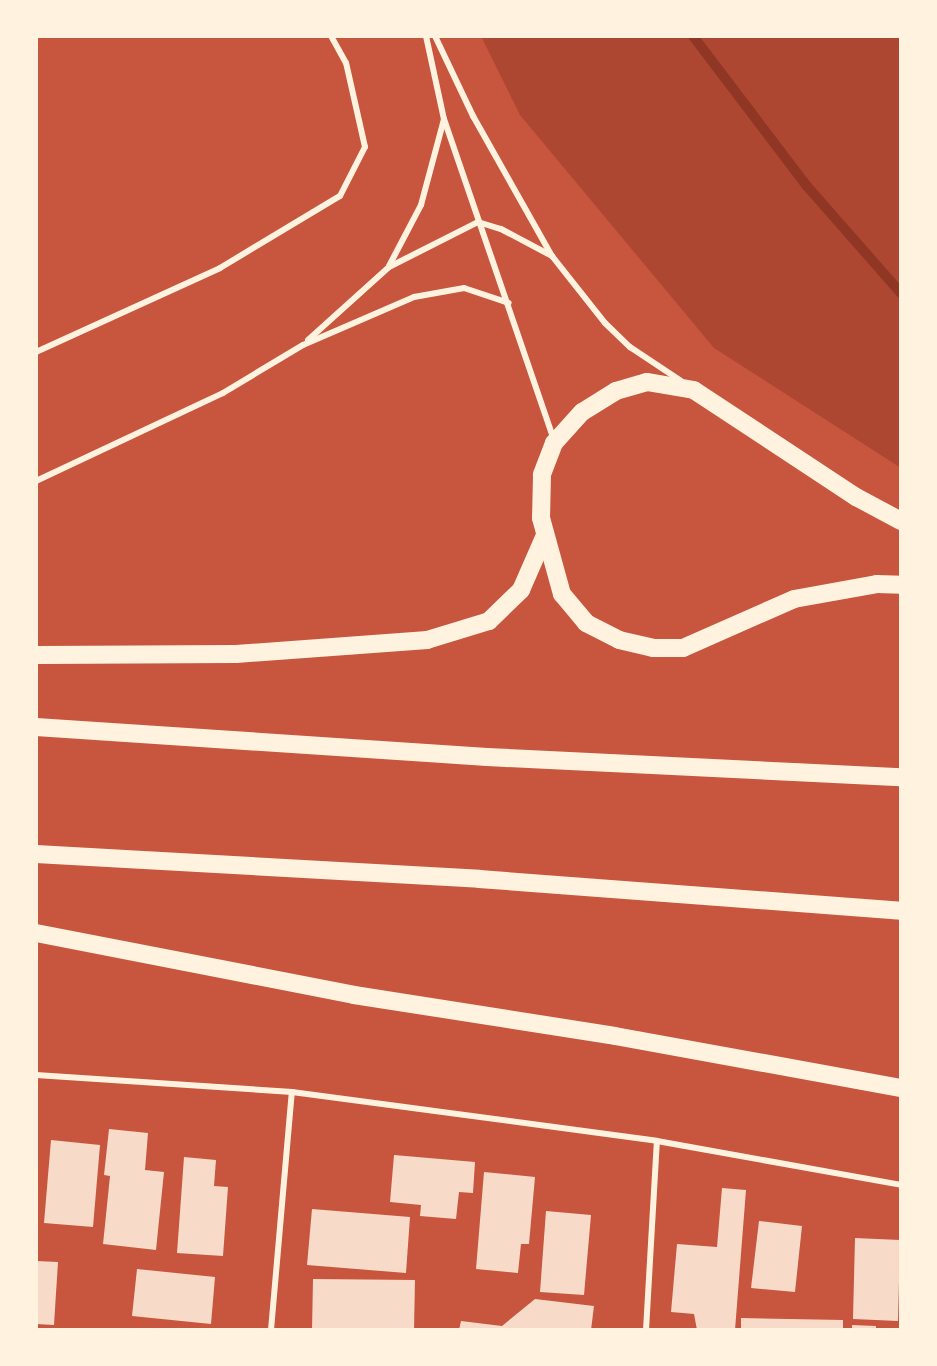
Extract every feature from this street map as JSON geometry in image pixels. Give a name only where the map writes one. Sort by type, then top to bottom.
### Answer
[{"type":"highway","points":[[901,521],[856,497],[694,390],[647,382],[616,391],[582,412],[555,443],[542,475],[540,518],[562,594],[586,623],[619,640],[652,648],[683,648],[794,599],[877,584],[901,585]]},
{"type":"highway","points":[[36,655],[236,654],[427,640],[489,621],[521,590],[545,536]]},
{"type":"highway","points":[[36,727],[487,758],[901,777]]},
{"type":"highway","points":[[36,854],[479,879],[901,911]]},
{"type":"highway","points":[[36,933],[354,995],[615,1036],[901,1088]]},
{"type":"street","points":[[36,352],[220,268],[340,196],[365,147],[346,63],[331,36]]},
{"type":"street","points":[[426,36],[444,119],[478,222],[509,303],[555,443]]},
{"type":"street","points":[[435,36],[473,116],[552,256],[605,324],[630,347],[694,390]]},
{"type":"street","points":[[389,267],[421,205],[444,119]]},
{"type":"street","points":[[303,345],[389,267],[478,222],[501,229],[552,256]]},
{"type":"street","points":[[36,481],[223,393],[303,345],[414,297],[464,288],[509,303]]},
{"type":"street","points":[[36,1075],[292,1092],[657,1141],[901,1185]]},
{"type":"street","points":[[271,1330],[292,1092]]},
{"type":"street","points":[[646,1330],[657,1141]]},
{"type":"shaded area","points":[[481,36],[901,36],[901,468],[714,348],[520,115]]},
{"type":"building","points":[[109,1129],[148,1133],[145,1170],[164,1172],[156,1250],[103,1244],[110,1176],[104,1175]]},
{"type":"building","points":[[51,1140],[100,1145],[93,1227],[44,1223]]},
{"type":"building","points":[[394,1155],[475,1162],[473,1193],[459,1192],[456,1219],[420,1216],[421,1205],[390,1202]]},
{"type":"building","points":[[184,1157],[216,1160],[214,1186],[228,1187],[223,1256],[177,1253]]},
{"type":"building","points":[[484,1172],[535,1177],[529,1244],[521,1244],[518,1273],[476,1269]]},
{"type":"building","points":[[722,1188],[746,1190],[735,1330],[697,1330],[694,1314],[671,1312],[677,1244],[717,1247]]},
{"type":"building","points":[[312,1209],[410,1217],[406,1273],[307,1265]]},
{"type":"building","points":[[546,1211],[591,1215],[584,1295],[540,1292]]},
{"type":"building","points":[[759,1221],[802,1226],[795,1292],[751,1288]]},
{"type":"building","points":[[855,1238],[900,1240],[898,1321],[853,1319]]},
{"type":"building","points":[[36,1261],[58,1262],[54,1325],[36,1324]]},
{"type":"building","points":[[137,1269],[215,1277],[211,1324],[132,1316]]},
{"type":"building","points":[[313,1279],[415,1280],[414,1330],[312,1330]]},
{"type":"building","points":[[535,1299],[594,1306],[591,1330],[459,1330],[461,1321],[502,1326]]},
{"type":"building","points":[[741,1318],[843,1320],[843,1330],[741,1330]]},
{"type":"building","points":[[852,1325],[876,1326],[876,1330],[852,1330]]},
{"type":"waterway","points":[[693,36],[806,185],[901,293]]}]
